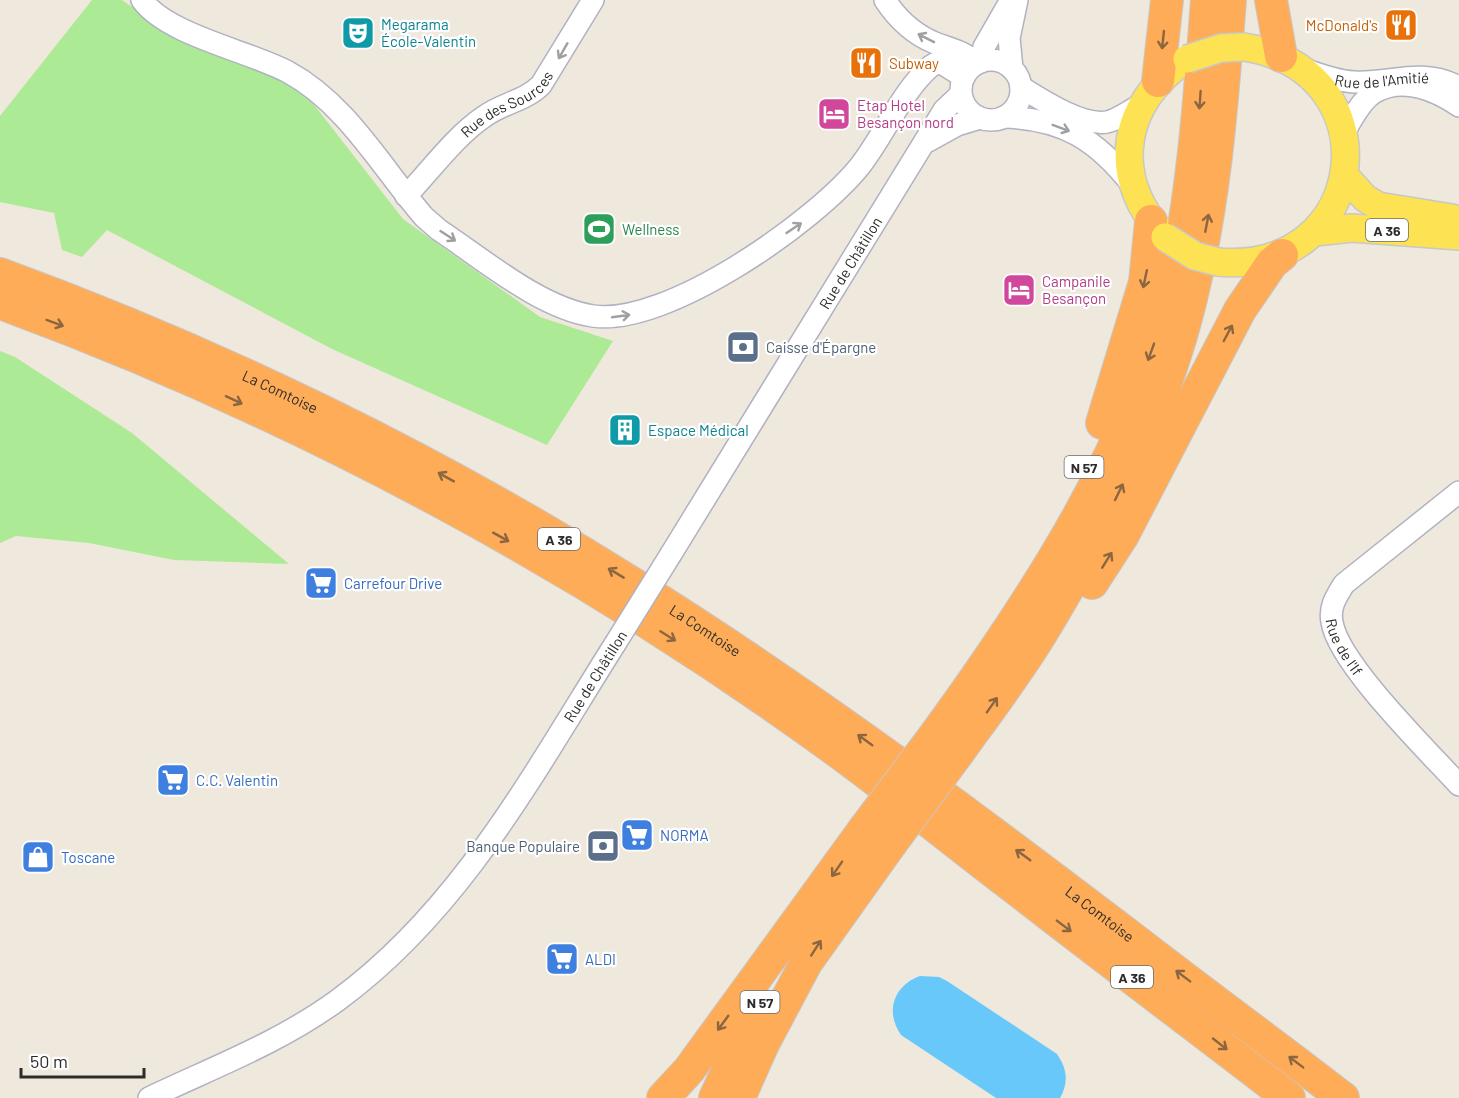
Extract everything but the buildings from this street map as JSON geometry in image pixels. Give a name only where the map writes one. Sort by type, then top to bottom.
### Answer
[{"type":"highway","points":[[1150,93],[1167,0]]},
{"type":"highway","name":"N 57","points":[[965,694],[1043,577],[1079,514],[1117,438],[1153,348],[1174,276],[1188,203],[1198,122],[1207,0]]},
{"type":"highway","name":"N 57","points":[[1041,635],[1127,476],[1159,399],[1186,319],[1210,205],[1220,125],[1230,0]]},
{"type":"highway","points":[[1271,0],[1293,63]]},
{"type":"highway","name":"N 57","points":[[947,744],[965,694],[1062,518],[1104,417],[1145,282],[1158,229]]},
{"type":"highway","name":"N 57","points":[[716,1098],[737,1046],[809,909],[877,837],[947,744],[1041,635],[1094,581],[1123,535],[1240,310],[1254,287],[1282,255]]},
{"type":"highway","name":"La Comtoise","points":[[0,274],[94,308],[348,423],[568,544],[633,583],[850,729],[1070,890],[1343,1098]]},
{"type":"highway","name":"La Comtoise","points":[[0,303],[84,334],[335,447],[446,506],[619,606],[834,749],[1289,1098]]},
{"type":"highway","name":"N 57","points":[[739,1098],[763,1044],[877,837]]},
{"type":"highway","points":[[663,1098],[689,1070],[809,909]]},
{"type":"highway","name":"A 36","points":[[1246,1065],[1278,1098]]},
{"type":"main road","points":[[1158,229],[1133,186],[1129,163],[1130,140],[1150,93],[1187,59],[1221,48],[1244,47],[1293,63]]},
{"type":"main road","name":"N 57","points":[[1158,229],[1195,256],[1218,262],[1251,263],[1282,255],[1315,232],[1334,205],[1344,175],[1344,133],[1327,95],[1293,63]]},
{"type":"main road","name":"A 36","points":[[1344,175],[1365,198],[1378,206],[1459,219]]},
{"type":"main road","name":"A 36","points":[[1315,232],[1352,228],[1459,236]]},
{"type":"street","points":[[142,0],[169,22],[288,72],[328,100],[406,196],[439,230],[540,297],[592,316],[620,318],[651,308],[705,283],[804,221],[860,166],[915,84],[936,63],[971,74],[998,61],[1055,108],[1099,122],[1109,122],[1150,93]]},
{"type":"street","name":"Rue des Sources","points":[[406,196],[474,124],[497,108],[534,92],[541,85],[592,0]]},
{"type":"street","points":[[885,0],[910,29],[935,43],[961,52],[971,74]]},
{"type":"street","points":[[1011,0],[971,74],[968,108],[980,118],[1033,119],[1081,136],[1106,153],[1133,186]]},
{"type":"street","points":[[1004,117],[1017,106],[1016,78],[1009,38],[1017,0]]},
{"type":"street","name":"Rue de l'Amitié","points":[[1293,63],[1355,82],[1408,76],[1430,78],[1459,87]]},
{"type":"street","name":"Rue de Châtillon","points":[[149,1098],[256,1051],[312,1017],[377,968],[417,932],[476,861],[615,644],[808,327],[927,141],[944,110],[971,74]]},
{"type":"street","name":"Rue de l'Amitié","points":[[1344,133],[1356,112],[1375,92],[1394,87],[1403,85],[1437,90],[1459,105]]},
{"type":"street","name":"Rue de Châtillon","points":[[927,141],[957,124],[980,118]]},
{"type":"street","name":"Rue de l'If","points":[[1459,492],[1344,584],[1332,602],[1332,621],[1336,639],[1351,664],[1459,785]]},
{"type":"green space","points":[[92,0],[122,0],[166,30],[290,79],[315,106],[403,219],[540,317],[613,341],[547,445],[332,349],[107,230],[82,257],[62,250],[54,213],[0,202],[0,116]]},
{"type":"green space","points":[[0,351],[15,357],[132,433],[289,564],[174,560],[89,543],[16,536],[0,543]]},
{"type":"water","points":[[920,976],[939,977],[947,981],[1057,1054],[1066,1076],[1060,1098],[996,1098],[901,1035],[893,1017],[894,1001],[903,986]]},
{"type":"place","name":"McDonald's","points":[[1401,25]]},
{"type":"place","name":"Megarama École-Valentin","points":[[358,33]]},
{"type":"place","name":"Subway","points":[[866,63]]},
{"type":"place","name":"Etap Hotel Besançon nord","points":[[834,114]]},
{"type":"place","name":"Wellness","points":[[599,229]]},
{"type":"place","name":"Campanile Besançon","points":[[1019,290]]},
{"type":"place","name":"Caisse d'Épargne","points":[[743,347]]},
{"type":"place","name":"Espace Médical","points":[[625,430]]},
{"type":"place","name":"Carrefour Drive","points":[[321,583]]},
{"type":"place","name":"C.C. Valentin","points":[[173,780]]},
{"type":"place","name":"NORMA","points":[[637,835]]},
{"type":"place","name":"Banque Populaire","points":[[603,846]]},
{"type":"place","name":"Toscane","points":[[38,857]]},
{"type":"place","name":"ALDI","points":[[562,959]]}]
